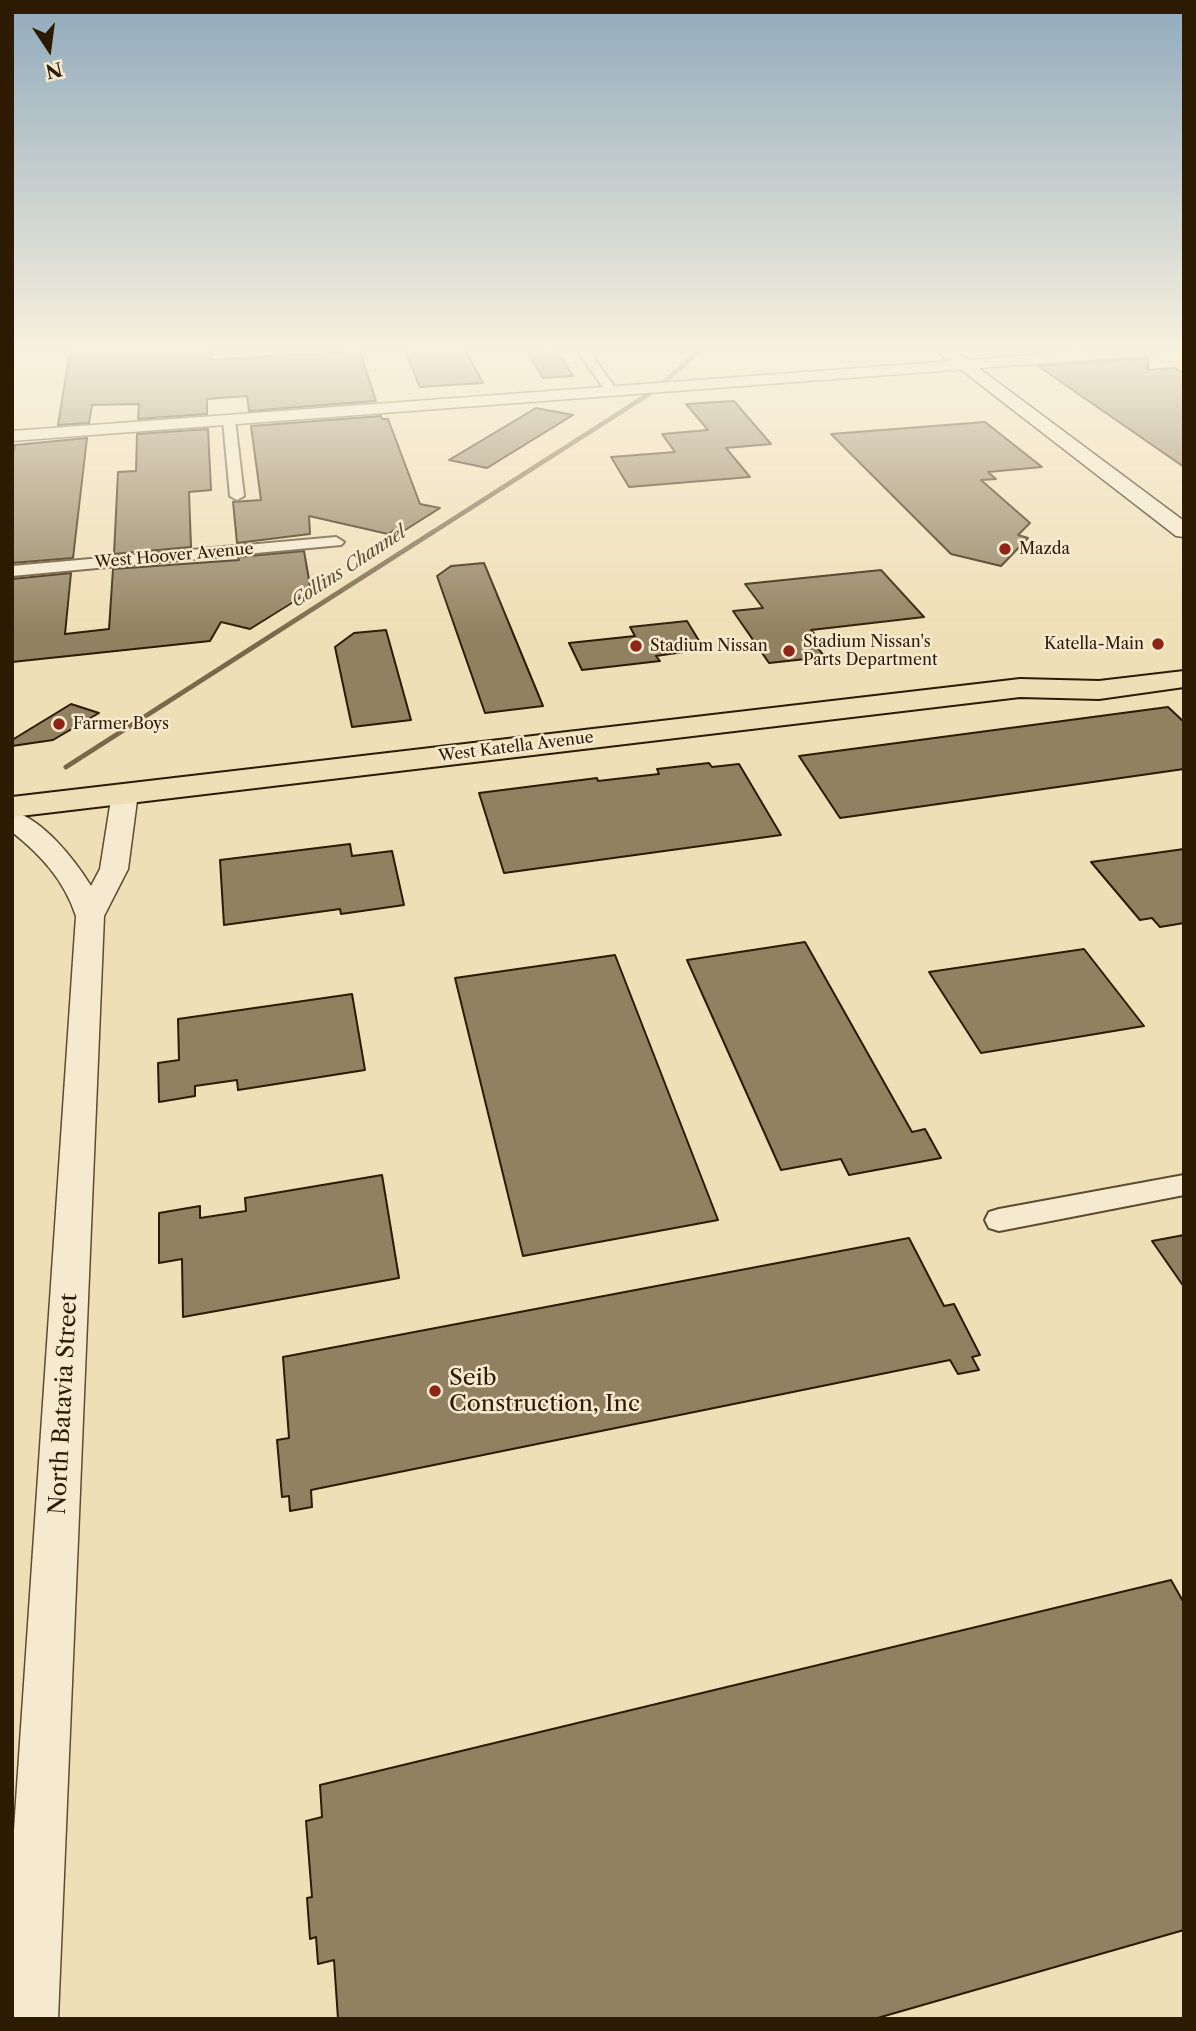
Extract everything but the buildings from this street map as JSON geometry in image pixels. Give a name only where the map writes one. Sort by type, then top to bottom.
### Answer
[{"type":"main road","points":[[1071,446],[1184,531]]},
{"type":"main road","name":"West Katella Avenue","points":[[1020,688],[1066,671],[1184,657]]},
{"type":"main road","name":"West Katella Avenue","points":[[12,807],[1020,688],[1099,690],[1184,679]]},
{"type":"street","points":[[232,446],[237,496]]},
{"type":"street","name":"West Hoover Avenue","points":[[12,571],[336,542]]},
{"type":"street","points":[[90,916],[114,869],[125,793]]},
{"type":"street","name":"North Batavia Street","points":[[12,819],[35,835],[55,855],[86,902],[90,916],[30,2019]]},
{"type":"street","points":[[999,1220],[1184,1185]]},
{"type":"waterway","name":"Collins Channel","points":[[430,534],[568,446]]},
{"type":"waterway","name":"Collins Channel","points":[[66,767],[433,532]]},
{"type":"place","name":"Mazda","points":[[1005,549]]},
{"type":"place","name":"Katella-Main","points":[[1158,644]]},
{"type":"place","name":"Stadium Nissan","points":[[636,646]]},
{"type":"place","name":"Stadium Nissan's Parts Department","points":[[789,651]]},
{"type":"place","name":"Farmer Boys","points":[[59,724]]},
{"type":"place","name":"Seib Construction, Inc","points":[[435,1391]]}]
